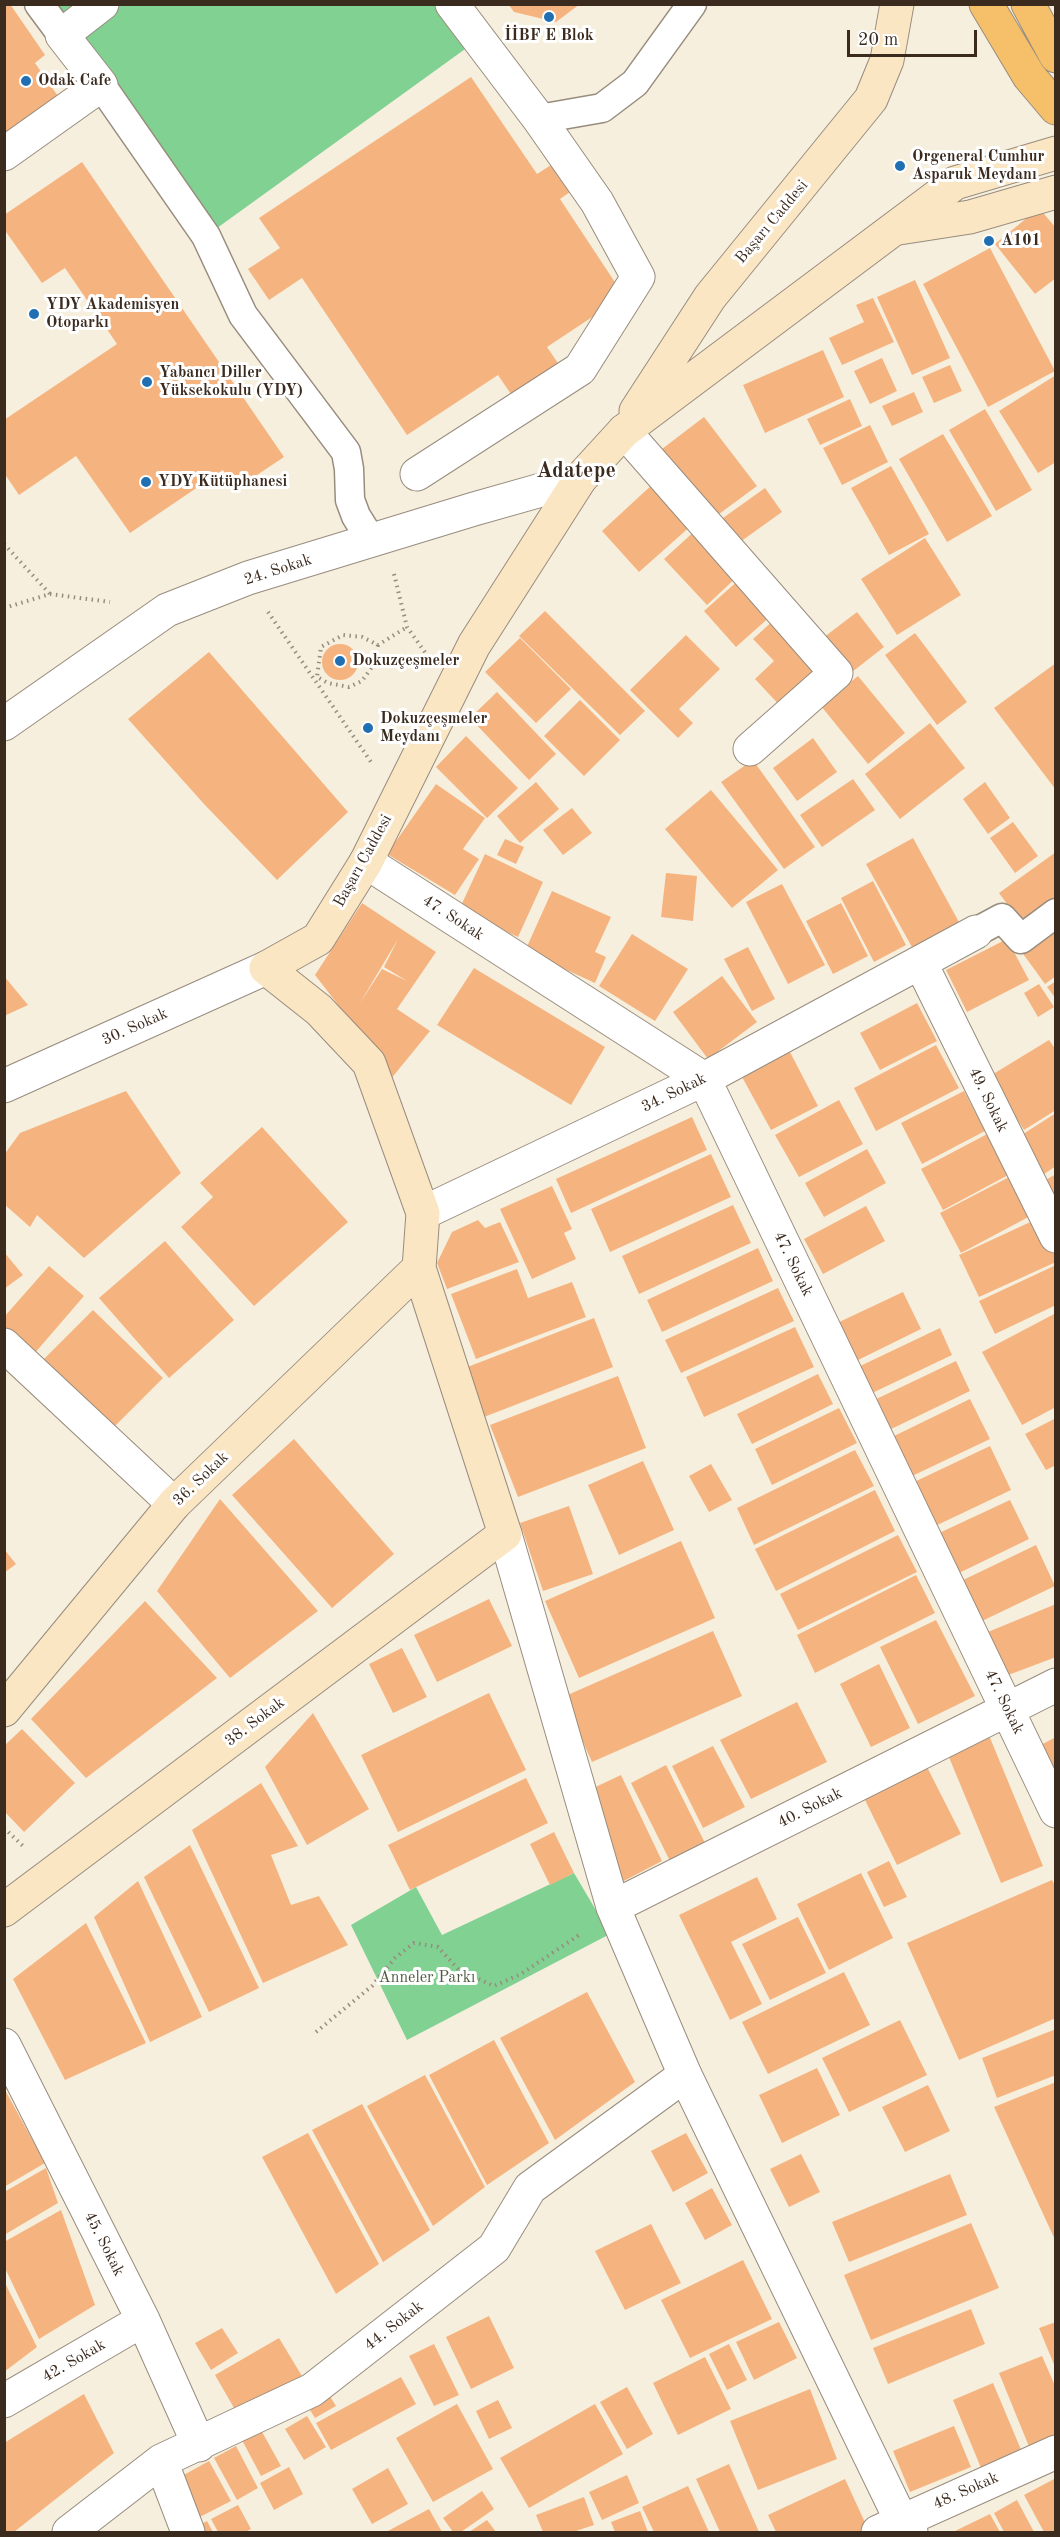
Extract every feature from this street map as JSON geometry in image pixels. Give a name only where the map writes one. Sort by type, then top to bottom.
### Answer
[{"type":"main road","name":"Başarı Caddesi","points":[[266,968],[318,939],[366,862],[474,645],[580,479],[624,431],[711,297],[871,99],[887,60],[897,4]]},
{"type":"main road","points":[[986,4],[1029,76],[1056,108]]},
{"type":"main road","points":[[1028,4],[1056,56]]},
{"type":"main road","name":"Başarı Caddesi","points":[[624,431],[955,183],[1056,153]]},
{"type":"main road","name":"Başarı Caddesi","points":[[895,229],[970,217],[1056,192]]},
{"type":"main road","points":[[266,968],[319,1010],[369,1063],[423,1214],[419,1268],[505,1534]]},
{"type":"main road","name":"36. Sokak","points":[[4,1710],[174,1504],[419,1268]]},
{"type":"main road","name":"38. Sokak","points":[[4,1910],[505,1534]]},
{"type":"street","points":[[39,4],[101,85],[206,236],[243,315],[346,452],[350,500],[356,516],[371,540]]},
{"type":"street","points":[[62,35],[102,4]]},
{"type":"street","points":[[417,474],[580,369],[638,277],[597,202],[539,119],[452,4]]},
{"type":"street","points":[[539,119],[602,108],[635,83],[692,4]]},
{"type":"street","points":[[4,154],[101,85]]},
{"type":"street","points":[[624,431],[836,673],[750,749]]},
{"type":"street","name":"24. Sokak","points":[[4,724],[167,610],[248,578],[580,479]]},
{"type":"street","name":"47. Sokak","points":[[366,862],[704,1079],[1056,1811]]},
{"type":"street","points":[[976,932],[1002,918],[1022,939],[1056,913]]},
{"type":"street","name":"34. Sokak","points":[[423,1214],[704,1079],[921,964],[976,932]]},
{"type":"street","name":"49. Sokak","points":[[921,964],[1056,1236]]},
{"type":"street","name":"30. Sokak","points":[[4,1086],[266,968]]},
{"type":"street","points":[[4,1345],[174,1504]]},
{"type":"street","points":[[505,1534],[613,1907],[685,2075],[897,2528]]},
{"type":"street","name":"40. Sokak","points":[[613,1907],[1056,1684]]},
{"type":"street","name":"45. Sokak","points":[[4,2045],[142,2320],[199,2445]]},
{"type":"street","name":"44. Sokak","points":[[69,2532],[160,2461],[199,2445],[312,2390],[494,2248],[531,2188],[685,2075]]},
{"type":"street","name":"42. Sokak","points":[[4,2401],[142,2320]]},
{"type":"street","name":"48. Sokak","points":[[897,2528],[1056,2452]]},
{"type":"street","points":[[160,2461],[188,2532]]},
{"type":"path","points":[[4,544],[50,594],[4,608]]},
{"type":"path","points":[[392,564],[407,627],[431,660]]},
{"type":"path","points":[[262,603],[316,679],[374,768]]},
{"type":"path","points":[[316,679],[349,687],[362,681],[372,668],[378,645],[407,627]]},
{"type":"path","points":[[316,679],[321,647],[343,635],[362,637],[378,645]]},
{"type":"path","points":[[316,2032],[372,1986],[395,1958],[414,1943],[438,1947],[459,1970],[494,1986],[521,1974],[574,1939],[613,1907]]},
{"type":"green space","points":[[39,5],[452,5],[479,39],[206,236]]},
{"type":"green space","name":"Anneler Parkı","points":[[574,1873],[610,1934],[407,2040],[351,1925],[416,1887],[442,1935]]},
{"type":"building","name":"Odak Cafe","points":[[4,4],[10,4],[45,55],[35,63],[60,99],[4,138]]},
{"type":"building","name":"İİBF E Blok","points":[[508,4],[580,4],[556,22],[514,12]]},
{"type":"building","points":[[471,77],[537,174],[562,158],[580,185],[560,199],[624,296],[547,347],[564,372],[517,403],[498,375],[407,435],[302,278],[269,300],[248,269],[280,248],[259,218]]},
{"type":"building","name":"Yabancı Diller Yüksekokulu (YDY)","points":[[82,162],[284,457],[236,489],[223,470],[130,533],[76,456],[19,495],[4,473],[4,420],[117,344],[65,268],[42,283],[4,229],[4,215]]},
{"type":"building","points":[[1039,208],[1056,228],[1056,278],[1035,294],[995,244]]},
{"type":"building","points":[[990,248],[1055,371],[988,407],[923,284]]},
{"type":"building","points":[[915,280],[950,358],[912,375],[877,297]]},
{"type":"building","points":[[873,298],[894,342],[842,365],[829,338],[864,322],[856,305]]},
{"type":"building","points":[[823,350],[844,397],[765,433],[743,385]]},
{"type":"building","points":[[882,358],[897,391],[870,404],[854,371]]},
{"type":"building","points":[[950,365],[962,391],[934,403],[922,377]]},
{"type":"building","points":[[1056,375],[1056,462],[1038,473],[999,411]]},
{"type":"building","points":[[914,392],[923,412],[892,426],[882,406]]},
{"type":"building","points":[[850,399],[862,426],[820,445],[807,419]]},
{"type":"building","points":[[985,409],[1032,490],[996,511],[949,430]]},
{"type":"building","points":[[704,417],[757,486],[715,517],[662,449]]},
{"type":"building","points":[[870,425],[888,462],[842,485],[823,448]]},
{"type":"building","points":[[943,434],[992,516],[947,542],[899,459]]},
{"type":"building","points":[[891,466],[929,534],[889,555],[851,488]]},
{"type":"building","points":[[655,482],[693,524],[639,572],[602,531]]},
{"type":"building","points":[[765,488],[782,512],[740,542],[723,518]]},
{"type":"building","points":[[697,529],[739,575],[707,605],[664,559]]},
{"type":"building","points":[[925,538],[961,595],[897,635],[861,579]]},
{"type":"building","points":[[741,578],[773,614],[736,647],[704,611]]},
{"type":"building","points":[[545,611],[645,711],[620,735],[519,636]]},
{"type":"building","points":[[857,612],[884,647],[847,676],[819,641]]},
{"type":"building","points":[[776,618],[826,671],[784,710],[755,679],[774,661],[753,639]]},
{"type":"building","points":[[915,633],[967,702],[937,725],[885,655]]},
{"type":"building","points":[[686,635],[720,669],[679,709],[693,723],[678,738],[630,690]]},
{"type":"building","points":[[520,638],[571,689],[536,723],[485,672]]},
{"type":"building","name":"Dokuzçeşmeler","points":[[340,644],[353,649],[358,662],[353,675],[340,680],[327,675],[322,662],[327,649]]},
{"type":"building","points":[[209,652],[348,812],[277,880],[204,804],[128,719]]},
{"type":"building","points":[[1056,663],[1056,790],[994,708]]},
{"type":"building","points":[[858,676],[905,733],[868,764],[821,706]]},
{"type":"building","points":[[497,692],[556,754],[529,780],[470,718]]},
{"type":"building","points":[[580,700],[620,740],[584,776],[544,736]]},
{"type":"building","points":[[930,723],[965,768],[900,819],[865,774]]},
{"type":"building","points":[[466,736],[518,788],[487,818],[436,767]]},
{"type":"building","points":[[813,738],[837,772],[797,801],[773,768]]},
{"type":"building","points":[[753,760],[815,847],[784,869],[721,782]]},
{"type":"building","points":[[853,779],[875,810],[822,847],[800,815]]},
{"type":"building","points":[[536,782],[559,809],[520,843],[497,816]]},
{"type":"building","points":[[985,782],[1010,818],[988,834],[963,799]]},
{"type":"building","points":[[436,784],[485,818],[463,849],[479,859],[455,895],[387,854]]},
{"type":"building","points":[[711,790],[778,870],[732,908],[665,829]]},
{"type":"building","points":[[572,808],[592,833],[563,855],[543,830]]},
{"type":"building","points":[[1013,822],[1038,856],[1015,873],[990,838]]},
{"type":"building","points":[[913,838],[960,924],[913,949],[866,864]]},
{"type":"building","points":[[505,839],[524,847],[516,864],[497,855]]},
{"type":"building","points":[[1056,852],[1056,904],[1024,927],[999,893]]},
{"type":"building","points":[[485,854],[543,882],[518,937],[459,910]]},
{"type":"building","points":[[666,873],[697,876],[693,921],[661,917]]},
{"type":"building","points":[[873,881],[906,945],[874,962],[841,898]]},
{"type":"building","points":[[782,884],[825,965],[788,984],[746,902]]},
{"type":"building","points":[[552,891],[611,917],[595,952],[606,957],[595,983],[525,951]]},
{"type":"building","points":[[362,903],[436,952],[397,1009],[430,1031],[390,1080],[349,1019],[315,975]],"holes":[[[398,939],[384,967],[407,981],[382,969],[360,1003]]]},
{"type":"building","points":[[841,903],[868,956],[833,974],[806,921]]},
{"type":"building","points":[[1056,926],[1056,976],[1045,984],[1021,951]]},
{"type":"building","points":[[632,934],[688,969],[655,1021],[599,986]]},
{"type":"building","points":[[1007,939],[1029,980],[967,1012],[946,970]]},
{"type":"building","points":[[748,947],[775,999],[752,1011],[724,959]]},
{"type":"building","points":[[474,968],[605,1047],[571,1105],[437,1025]]},
{"type":"building","points":[[4,976],[28,1005],[4,1016]]},
{"type":"building","points":[[722,976],[757,1022],[708,1059],[673,1012]]},
{"type":"building","points":[[1056,981],[1056,999],[1047,987]]},
{"type":"building","points":[[1039,984],[1054,1007],[1038,1017],[1024,993]]},
{"type":"building","points":[[917,1003],[937,1041],[880,1070],[860,1033]]},
{"type":"building","points":[[1049,1040],[1056,1050],[1056,1110],[1024,1130],[990,1076]]},
{"type":"building","points":[[936,1045],[959,1088],[876,1131],[854,1088]]},
{"type":"building","points":[[790,1052],[818,1106],[771,1130],[741,1075]]},
{"type":"building","points":[[126,1091],[181,1173],[84,1258],[37,1215],[30,1227],[4,1204],[4,1155],[20,1133]]},
{"type":"building","points":[[964,1091],[985,1131],[922,1164],[901,1123]]},
{"type":"building","points":[[839,1100],[863,1144],[799,1177],[775,1135]]},
{"type":"building","points":[[1056,1113],[1056,1166],[1044,1174],[1020,1136]]},
{"type":"building","points":[[692,1117],[707,1150],[571,1213],[556,1179]]},
{"type":"building","points":[[262,1127],[348,1222],[254,1306],[181,1227],[213,1197],[200,1183]]},
{"type":"building","points":[[991,1132],[1012,1173],[943,1210],[921,1169]]},
{"type":"building","points":[[867,1149],[886,1183],[824,1217],[805,1183]]},
{"type":"building","points":[[711,1154],[731,1197],[610,1252],[591,1209]]},
{"type":"building","points":[[1056,1174],[1056,1199],[1044,1181]]},
{"type":"building","points":[[1013,1175],[1034,1214],[961,1253],[940,1213]]},
{"type":"building","points":[[552,1186],[572,1229],[564,1233],[576,1259],[532,1279],[500,1209]]},
{"type":"building","points":[[733,1205],[751,1243],[639,1294],[622,1256]]},
{"type":"building","points":[[866,1206],[885,1241],[823,1274],[804,1239]]},
{"type":"building","points":[[1039,1218],[1056,1252],[1056,1262],[979,1297],[959,1255]]},
{"type":"building","points":[[478,1220],[485,1228],[500,1222],[519,1262],[447,1289],[437,1263],[452,1232]]},
{"type":"building","points":[[165,1241],[234,1320],[169,1378],[99,1298]]},
{"type":"building","points":[[758,1248],[773,1281],[662,1332],[647,1300]]},
{"type":"building","points":[[4,1252],[23,1275],[4,1289]]},
{"type":"building","points":[[1056,1265],[1056,1305],[995,1334],[979,1301]]},
{"type":"building","points":[[49,1266],[84,1296],[34,1354],[4,1328],[4,1317]]},
{"type":"building","points":[[517,1269],[528,1298],[572,1282],[586,1317],[476,1359],[451,1294]]},
{"type":"building","points":[[778,1288],[794,1321],[681,1373],[665,1340]]},
{"type":"building","points":[[903,1292],[921,1329],[854,1362],[835,1324]]},
{"type":"building","points":[[93,1310],[163,1378],[113,1428],[43,1360]]},
{"type":"building","points":[[1056,1313],[1056,1407],[1022,1425],[982,1352]]},
{"type":"building","points":[[594,1318],[613,1367],[484,1417],[465,1368]]},
{"type":"building","points":[[795,1327],[814,1367],[704,1417],[686,1377]]},
{"type":"building","points":[[940,1328],[952,1355],[868,1395],[856,1368]]},
{"type":"building","points":[[956,1361],[970,1391],[885,1432],[870,1402]]},
{"type":"building","points":[[818,1374],[833,1404],[752,1444],[737,1414]]},
{"type":"building","points":[[618,1376],[646,1448],[518,1497],[490,1425]]},
{"type":"building","points":[[970,1399],[990,1439],[910,1477],[892,1437]]},
{"type":"building","points":[[839,1408],[857,1443],[772,1485],[755,1449]]},
{"type":"building","points":[[1056,1418],[1056,1465],[1046,1470],[1025,1434]]},
{"type":"building","points":[[294,1439],[394,1554],[332,1608],[232,1495]]},
{"type":"building","points":[[990,1446],[1011,1490],[931,1528],[910,1484]]},
{"type":"building","points":[[855,1450],[874,1486],[754,1545],[737,1508]]},
{"type":"building","points":[[643,1461],[674,1530],[619,1555],[588,1485]]},
{"type":"building","points":[[711,1464],[732,1500],[709,1512],[689,1476]]},
{"type":"building","points":[[875,1490],[895,1531],[776,1591],[755,1549]]},
{"type":"building","points":[[220,1499],[318,1611],[230,1678],[157,1591]]},
{"type":"building","points":[[1010,1500],[1029,1539],[957,1574],[937,1534]]},
{"type":"building","points":[[569,1506],[593,1574],[543,1591],[520,1523]]},
{"type":"building","points":[[898,1535],[917,1572],[798,1630],[780,1594]]},
{"type":"building","points":[[681,1541],[715,1618],[579,1678],[545,1601]]},
{"type":"building","points":[[1036,1545],[1055,1586],[980,1622],[961,1581]]},
{"type":"building","points":[[4,1549],[16,1564],[4,1573]]},
{"type":"building","points":[[916,1575],[935,1613],[815,1673],[797,1635]]},
{"type":"building","points":[[489,1599],[512,1646],[437,1682],[414,1635]]},
{"type":"building","points":[[145,1601],[217,1678],[86,1778],[31,1719]]},
{"type":"building","points":[[1056,1604],[1056,1657],[1003,1677],[983,1634]]},
{"type":"building","points":[[936,1620],[975,1696],[918,1724],[880,1647]]},
{"type":"building","points":[[713,1631],[742,1696],[592,1762],[563,1697]]},
{"type":"building","points":[[402,1648],[427,1697],[393,1713],[369,1664]]},
{"type":"building","points":[[879,1664],[910,1728],[871,1747],[840,1684]]},
{"type":"building","points":[[489,1693],[526,1770],[398,1832],[361,1755]]},
{"type":"building","points":[[797,1702],[827,1762],[751,1799],[720,1740]]},
{"type":"building","points":[[313,1713],[369,1809],[307,1845],[265,1767]]},
{"type":"building","points":[[22,1729],[75,1783],[24,1832],[4,1811],[4,1746]]},
{"type":"building","points":[[988,1733],[1043,1866],[1001,1883],[946,1750]]},
{"type":"building","points":[[1056,1737],[1056,1787],[1035,1748]]},
{"type":"building","points":[[713,1746],[745,1807],[703,1828],[672,1766]]},
{"type":"building","points":[[666,1765],[705,1843],[670,1861],[631,1783]]},
{"type":"building","points":[[927,1767],[961,1834],[897,1865],[864,1798]]},
{"type":"building","points":[[621,1775],[662,1861],[616,1885],[587,1791]]},
{"type":"building","points":[[526,1778],[548,1823],[410,1890],[388,1845]]},
{"type":"building","points":[[261,1783],[298,1846],[271,1855],[291,1905],[319,1896],[348,1945],[263,1983],[192,1830]]},
{"type":"building","points":[[554,1832],[574,1873],[550,1885],[530,1844]]},
{"type":"building","points":[[190,1845],[259,1988],[209,2012],[144,1877]]},
{"type":"building","points":[[889,1861],[907,1897],[884,1907],[867,1872]]},
{"type":"building","points":[[861,1873],[893,1938],[829,1970],[797,1904]]},
{"type":"building","points":[[757,1877],[777,1919],[731,1942],[762,2004],[730,2020],[679,1915]]},
{"type":"building","points":[[1052,1880],[1056,1887],[1056,2018],[959,2060],[907,1943]]},
{"type":"building","points":[[138,1881],[202,2017],[150,2042],[94,1917]]},
{"type":"building","points":[[798,1917],[826,1973],[770,2000],[742,1944]]},
{"type":"building","points":[[86,1923],[146,2043],[65,2080],[13,1979]]},
{"type":"building","points":[[844,1972],[870,2025],[768,2074],[742,2022]]},
{"type":"building","points":[[587,1992],[635,2082],[555,2140],[500,2038]]},
{"type":"building","points":[[900,2020],[927,2075],[849,2112],[822,2058]]},
{"type":"building","points":[[1056,2029],[1056,2075],[997,2098],[982,2058]]},
{"type":"building","points":[[494,2040],[549,2143],[487,2185],[429,2075]]},
{"type":"building","points":[[817,2068],[840,2115],[782,2143],[759,2095]]},
{"type":"building","points":[[425,2075],[485,2187],[433,2226],[367,2106]]},
{"type":"building","points":[[4,2080],[9,2088],[5,2090],[45,2163],[4,2187]]},
{"type":"building","points":[[1056,2082],[1056,2242],[994,2107]]},
{"type":"building","points":[[928,2085],[950,2131],[905,2152],[882,2107]]},
{"type":"building","points":[[362,2104],[430,2230],[383,2262],[312,2130]]},
{"type":"building","points":[[308,2133],[379,2264],[336,2294],[262,2157]]},
{"type":"building","points":[[686,2133],[708,2173],[673,2192],[651,2151]]},
{"type":"building","points":[[801,2154],[820,2192],[789,2207],[770,2169]]},
{"type":"building","points":[[46,2168],[58,2203],[4,2235],[4,2192]]},
{"type":"building","points":[[950,2174],[967,2215],[849,2262],[832,2222]]},
{"type":"building","points":[[712,2188],[732,2225],[705,2240],[685,2203]]},
{"type":"building","points":[[61,2210],[95,2305],[39,2339],[4,2266],[4,2242]]},
{"type":"building","points":[[971,2223],[999,2288],[871,2340],[844,2275]]},
{"type":"building","points":[[651,2224],[681,2283],[625,2310],[595,2251]]},
{"type":"building","points":[[743,2260],[772,2319],[690,2358],[661,2300]]},
{"type":"building","points":[[4,2281],[37,2347],[4,2372]]},
{"type":"building","points":[[971,2309],[985,2344],[888,2384],[873,2348]]},
{"type":"building","points":[[489,2316],[514,2368],[471,2389],[446,2337]]},
{"type":"building","points":[[779,2322],[797,2358],[754,2380],[736,2342]]},
{"type":"building","points":[[1056,2322],[1056,2367],[1055,2367],[1039,2328]]},
{"type":"building","points":[[222,2328],[238,2353],[211,2370],[195,2343]]},
{"type":"building","points":[[279,2338],[305,2381],[241,2420],[215,2375]]},
{"type":"building","points":[[434,2344],[459,2395],[434,2406],[409,2356]]},
{"type":"building","points":[[729,2344],[747,2380],[727,2390],[709,2354]]},
{"type":"building","points":[[1042,2356],[1056,2388],[1056,2438],[1030,2449],[999,2373]]},
{"type":"building","points":[[705,2357],[731,2409],[678,2435],[653,2383]]},
{"type":"building","points":[[401,2377],[416,2404],[331,2450],[316,2423]]},
{"type":"building","points":[[993,2383],[1022,2452],[981,2468],[953,2400]]},
{"type":"building","points":[[627,2387],[653,2434],[627,2449],[600,2402]]},
{"type":"building","points":[[810,2389],[837,2459],[758,2490],[730,2421]]},
{"type":"building","points":[[326,2390],[336,2406],[315,2418],[305,2402]]},
{"type":"building","points":[[84,2394],[114,2453],[14,2532],[4,2532],[4,2443]]},
{"type":"building","points":[[498,2400],[512,2428],[489,2439],[476,2411]]},
{"type":"building","points":[[457,2404],[493,2469],[433,2502],[396,2438]]},
{"type":"building","points":[[595,2404],[623,2454],[529,2508],[500,2458]]},
{"type":"building","points":[[307,2416],[326,2447],[304,2460],[285,2429]]},
{"type":"building","points":[[954,2426],[971,2467],[910,2492],[893,2451]]},
{"type":"building","points":[[261,2430],[281,2466],[261,2476],[242,2440]]},
{"type":"building","points":[[236,2446],[258,2488],[237,2500],[214,2458]]},
{"type":"building","points":[[209,2461],[231,2501],[192,2521],[171,2482]]},
{"type":"building","points":[[729,2464],[759,2532],[720,2532],[696,2479]]},
{"type":"building","points":[[289,2467],[303,2494],[274,2510],[260,2483]]},
{"type":"building","points":[[388,2468],[408,2504],[372,2524],[352,2489]]},
{"type":"building","points":[[627,2475],[639,2503],[602,2520],[589,2492]]},
{"type":"building","points":[[1056,2478],[1056,2532],[1044,2532],[1024,2495]]},
{"type":"building","points":[[845,2479],[868,2529],[861,2532],[776,2532],[768,2515]]},
{"type":"building","points":[[688,2486],[709,2532],[654,2532],[642,2507]]},
{"type":"building","points":[[482,2491],[494,2509],[461,2532],[453,2532],[443,2518]]},
{"type":"building","points":[[584,2497],[594,2525],[573,2532],[543,2532],[536,2515]]},
{"type":"building","points":[[1017,2500],[1034,2532],[1004,2532],[994,2513]]},
{"type":"building","points":[[238,2505],[251,2529],[245,2532],[218,2532],[211,2519]]},
{"type":"building","points":[[429,2509],[442,2532],[386,2532]]},
{"type":"building","points":[[640,2511],[648,2532],[615,2532],[611,2522]]},
{"type":"building","points":[[990,2514],[1000,2532],[953,2532]]},
{"type":"building","points":[[487,2520],[496,2532],[469,2532]]},
{"type":"building","points":[[207,2521],[213,2532],[189,2531]]},
{"type":"place","name":"İİBF E Blok","points":[[549,17]]},
{"type":"place","name":"Odak Cafe","points":[[26,81]]},
{"type":"place","name":"Orgeneral Cumhur Asparuk Meydanı","points":[[900,166]]},
{"type":"place","name":"A101","points":[[989,241]]},
{"type":"place","name":"YDY Akademisyen Otoparkı","points":[[34,314]]},
{"type":"place","name":"Yabancı Diller Yüksekokulu (YDY)","points":[[147,382]]},
{"type":"place","name":"YDY Kütüphanesi","points":[[146,482]]},
{"type":"place","name":"Dokuzçeşmeler","points":[[340,661]]},
{"type":"place","name":"Dokuzçeşmeler Meydanı","points":[[368,728]]},
{"type":"district","name":"Adatepe","points":[[576,471]]}]
